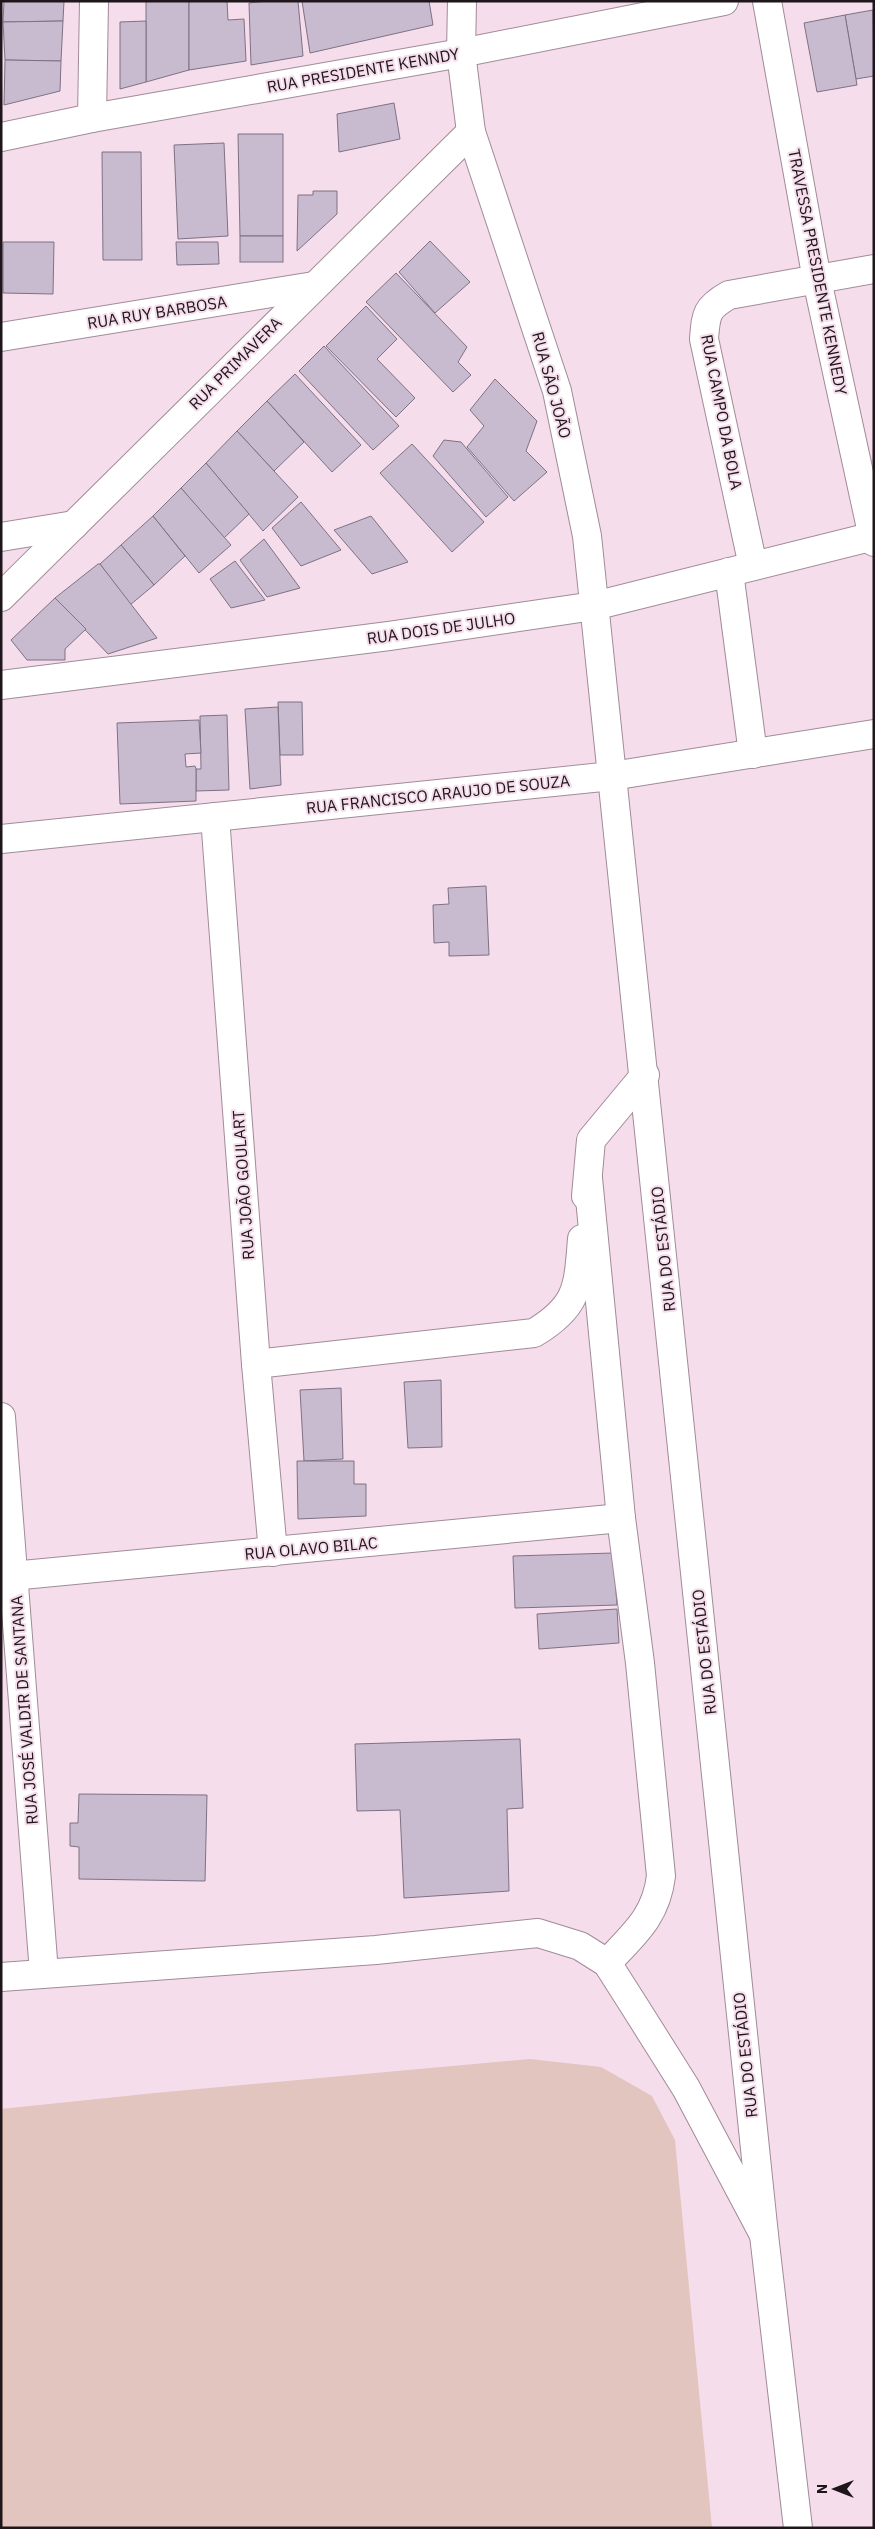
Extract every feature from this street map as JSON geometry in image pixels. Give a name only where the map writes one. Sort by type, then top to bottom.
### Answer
[{"type":"street","points":[[92,118],[94,1]]},
{"type":"street","name":"RUA SÃO JOÃO","points":[[462,1],[460,53],[471,132],[557,391],[587,536],[612,776]]},
{"type":"street","name":"RUA PRESIDENTE KENNDY","points":[[1,137],[92,118],[460,53],[724,1]]},
{"type":"street","name":"TRAVESSA PRESIDENTE KENNEDY","points":[[767,1],[817,280],[873,538]]},
{"type":"street","name":"RUA PRIMAVERA","points":[[1,597],[471,132]]},
{"type":"street","name":"RUA CAMPO DA BOLA","points":[[753,754],[741,569],[704,339],[706,318],[712,304],[729,296],[874,269]]},
{"type":"street","name":"RUA RUY BARBOSA","points":[[1,337],[314,286]]},
{"type":"street","points":[[1,537],[74,526]]},
{"type":"street","name":"RUA DOIS DE JULHO","points":[[1,685],[389,636],[594,606],[873,538]]},
{"type":"street","name":"RUA FRANCISCO ARAUJO DE SOUZA","points":[[1,839],[612,776],[874,734]]},
{"type":"street","name":"RUA DO ESTÁDIO","points":[[612,776],[764,2236],[798,2528]]},
{"type":"street","name":"RUA JOÃO GOULART","points":[[215,818],[256,1364],[273,1552]]},
{"type":"street","points":[[256,1364],[534,1333],[553,1322],[570,1303],[578,1284],[588,1178],[588,1153],[591,1140],[644,1075]]},
{"type":"street","points":[[588,1178],[621,1518],[641,1673],[661,1876],[658,1897],[651,1913],[607,1963]]},
{"type":"street","name":"RUA JOSÉ VALDIR DE SANTANA","points":[[1,1417],[8,1576],[44,1973]]},
{"type":"street","name":"RUA OLAVO BILAC","points":[[8,1576],[621,1518]]},
{"type":"street","points":[[1,1977],[376,1950],[538,1933],[580,1946],[607,1963],[686,2088],[764,2236]]},
{"type":"shaded area","points":[[530,2059],[601,2067],[652,2096],[675,2140],[712,2528],[1,2528],[1,2109]]},
{"type":"building","points":[[4,1],[64,1],[63,21],[3,22]]},
{"type":"building","points":[[146,1],[189,1],[189,70],[146,82]]},
{"type":"building","points":[[189,1],[227,1],[228,20],[244,19],[246,61],[189,70]]},
{"type":"building","points":[[298,1],[303,56],[251,65],[249,3]]},
{"type":"building","points":[[302,1],[429,1],[433,25],[310,53]]},
{"type":"building","points":[[873,10],[874,76],[856,79],[845,15]]},
{"type":"building","points":[[845,15],[857,85],[817,92],[804,23]]},
{"type":"building","points":[[63,21],[61,61],[5,60],[3,22]]},
{"type":"building","points":[[146,21],[146,82],[120,89],[120,22]]},
{"type":"building","points":[[5,60],[61,61],[60,91],[4,105]]},
{"type":"building","points":[[394,103],[400,139],[339,152],[337,114]]},
{"type":"building","points":[[238,134],[283,134],[283,236],[240,236]]},
{"type":"building","points":[[224,143],[228,236],[178,239],[174,145]]},
{"type":"building","points":[[102,152],[141,152],[142,260],[103,260]]},
{"type":"building","points":[[313,191],[337,191],[337,214],[297,251],[298,195],[313,195]]},
{"type":"building","points":[[240,236],[283,236],[283,262],[240,262]]},
{"type":"building","points":[[430,241],[470,282],[435,313],[399,272]]},
{"type":"building","points":[[3,242],[54,242],[53,294],[3,293]]},
{"type":"building","points":[[176,242],[218,242],[219,264],[177,265]]},
{"type":"building","points":[[396,273],[467,347],[458,362],[471,375],[453,392],[366,302]]},
{"type":"building","points":[[366,306],[397,339],[377,359],[415,398],[396,417],[326,346]]},
{"type":"building","points":[[324,346],[399,426],[373,450],[299,371]]},
{"type":"building","points":[[295,374],[361,445],[332,472],[267,401]]},
{"type":"building","points":[[495,379],[537,421],[526,451],[547,472],[514,501],[467,447],[484,426],[470,410]]},
{"type":"building","points":[[267,401],[304,442],[274,471],[237,431]]},
{"type":"building","points":[[237,431],[298,497],[263,531],[206,463]]},
{"type":"building","points":[[444,440],[461,442],[508,497],[486,517],[433,456]]},
{"type":"building","points":[[412,444],[484,522],[452,552],[380,473]]},
{"type":"building","points":[[206,463],[249,514],[224,538],[181,488]]},
{"type":"building","points":[[181,488],[231,545],[199,573],[153,516]]},
{"type":"building","points":[[301,502],[341,550],[301,566],[272,528]]},
{"type":"building","points":[[153,516],[185,556],[154,585],[121,545]]},
{"type":"building","points":[[371,516],[408,562],[372,574],[334,530]]},
{"type":"building","points":[[264,539],[300,588],[267,597],[240,560]]},
{"type":"building","points":[[121,545],[154,585],[130,605],[100,564]]},
{"type":"building","points":[[235,561],[265,600],[231,608],[210,579]]},
{"type":"building","points":[[100,564],[157,638],[108,654],[55,598]]},
{"type":"building","points":[[55,598],[86,629],[65,649],[65,660],[27,660],[11,640]]},
{"type":"building","points":[[278,702],[302,702],[303,755],[280,755]]},
{"type":"building","points":[[278,707],[281,785],[250,789],[245,709]]},
{"type":"building","points":[[227,715],[229,790],[196,791],[196,769],[201,769],[200,716]]},
{"type":"building","points":[[199,720],[201,753],[185,754],[186,767],[195,766],[196,769],[196,801],[120,804],[117,723]]},
{"type":"building","points":[[486,886],[489,955],[449,956],[449,942],[434,943],[433,905],[449,904],[448,888]]},
{"type":"building","points":[[441,1380],[442,1447],[408,1448],[404,1382]]},
{"type":"building","points":[[341,1388],[343,1459],[304,1461],[300,1390]]},
{"type":"building","points":[[297,1461],[354,1461],[354,1484],[366,1484],[366,1516],[298,1519]]},
{"type":"building","points":[[613,1553],[617,1605],[515,1608],[513,1556]]},
{"type":"building","points":[[617,1609],[619,1643],[539,1649],[537,1614]]},
{"type":"building","points":[[520,1739],[523,1808],[507,1809],[509,1891],[404,1898],[400,1810],[357,1811],[355,1744]]},
{"type":"building","points":[[79,1794],[207,1795],[205,1881],[79,1879],[79,1847],[70,1846],[70,1823],[78,1823]]}]
